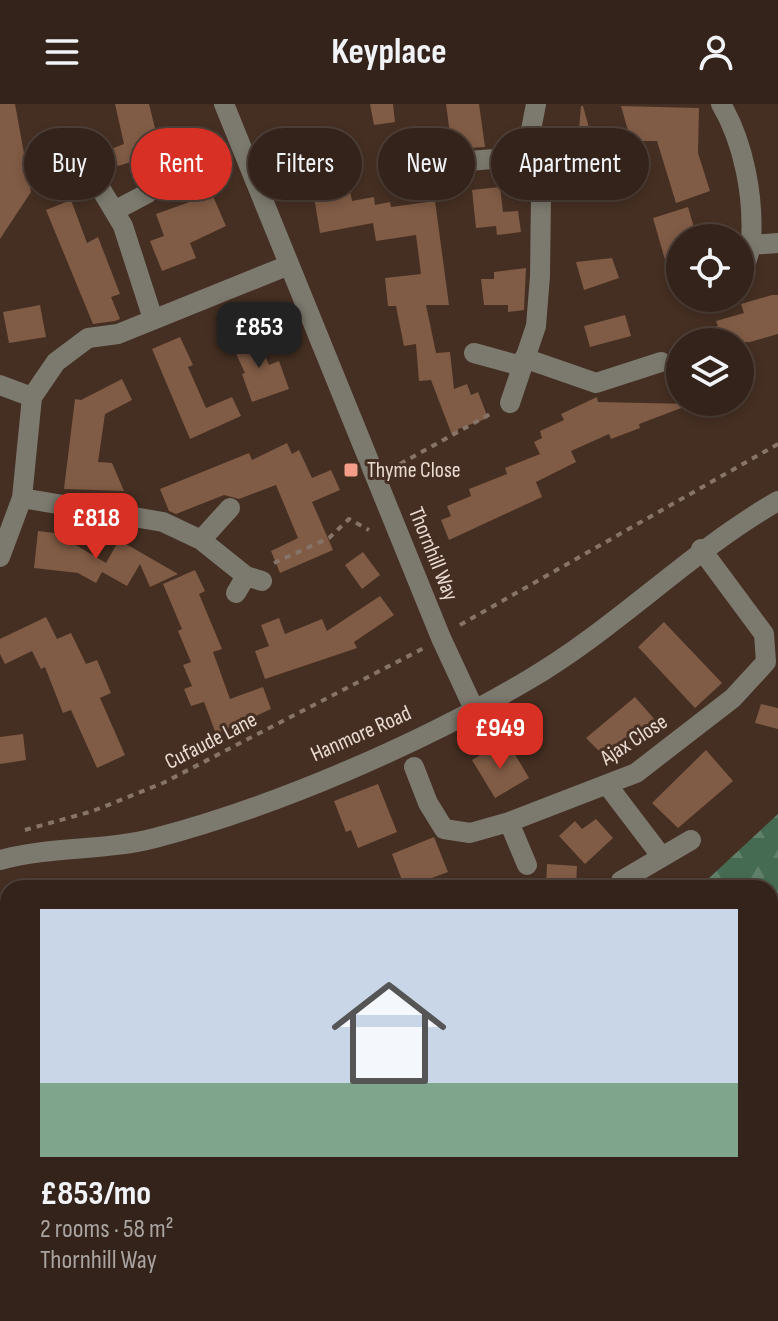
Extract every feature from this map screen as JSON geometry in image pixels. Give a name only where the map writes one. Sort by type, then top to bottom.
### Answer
[{"type":"street","name":"Thornhill Way","points":[[224,104],[441,638],[474,709]]},
{"type":"street","points":[[531,128],[536,104]]},
{"type":"street","points":[[721,104],[742,151],[749,224]]},
{"type":"street","points":[[109,200],[116,210],[153,319]]},
{"type":"street","points":[[116,210],[135,200]]},
{"type":"street","points":[[510,403],[536,326],[541,200]]},
{"type":"street","points":[[754,245],[778,243]]},
{"type":"street","points":[[0,557],[22,498],[32,397],[56,362],[88,338],[118,334],[289,265]]},
{"type":"street","points":[[474,353],[523,362],[596,383],[661,362]]},
{"type":"street","points":[[0,385],[32,397]]},
{"type":"street","points":[[22,498],[163,522],[201,540],[248,583]]},
{"type":"street","name":"Hanmore Road","points":[[0,860],[25,853],[153,839],[269,800],[371,758],[474,709],[566,657],[646,597],[701,549],[778,501]]},
{"type":"street","points":[[201,540],[230,508]]},
{"type":"street","name":"Ajax Close","points":[[414,767],[428,803],[444,829],[470,833],[509,822],[636,773],[721,707],[766,662],[764,634],[701,549]]},
{"type":"street","points":[[608,786],[662,857]]},
{"type":"street","points":[[509,822],[527,865]]},
{"type":"street","points":[[623,880],[691,840]]},
{"type":"path","points":[[400,464],[510,403]]},
{"type":"path","points":[[458,627],[778,444]]},
{"type":"path","points":[[248,583],[329,538],[349,519],[369,530]]},
{"type":"path","name":"Cufaude Lane","points":[[13,833],[93,811],[163,783],[426,647]]},
{"type":"green space","points":[[778,814],[778,880],[708,879]]},
{"type":"building","points":[[0,104],[15,104],[24,154],[26,200],[0,239]]},
{"type":"building","points":[[115,104],[149,104],[155,128],[131,128],[131,162],[118,166],[115,147],[124,144]]},
{"type":"building","points":[[370,104],[393,104],[395,122],[374,125]]},
{"type":"building","points":[[446,104],[479,104],[485,147],[475,148],[475,128],[449,128]]},
{"type":"building","points":[[581,106],[583,106],[589,128],[579,128]]},
{"type":"building","points":[[621,106],[699,108],[698,153],[710,191],[676,203],[657,141],[649,141],[649,128],[627,128]]},
{"type":"building","points":[[491,188],[491,200],[502,200],[503,212],[518,211],[521,232],[497,235],[496,226],[476,228],[475,190]]},
{"type":"building","points":[[374,197],[375,205],[390,202],[391,207],[435,201],[449,305],[426,305],[436,353],[450,352],[454,389],[467,384],[471,395],[478,392],[488,418],[458,429],[458,434],[452,435],[431,380],[419,381],[416,344],[404,346],[396,306],[388,306],[385,278],[421,274],[416,235],[376,241],[373,223],[320,233],[314,200],[352,201]]},
{"type":"building","points":[[71,200],[87,243],[98,237],[120,294],[111,297],[120,319],[93,324],[46,210]]},
{"type":"building","points":[[195,200],[215,200],[226,226],[190,243],[196,258],[162,271],[150,241],[164,236],[156,214]]},
{"type":"building","points":[[688,207],[693,224],[666,224],[666,263],[653,218]]},
{"type":"building","points":[[612,258],[619,278],[584,290],[576,262]]},
{"type":"building","points":[[526,268],[524,310],[508,312],[508,305],[484,305],[481,279],[494,279],[494,272]]},
{"type":"building","points":[[778,295],[778,334],[754,341],[754,328],[711,328],[718,326],[716,321],[754,312],[754,300]]},
{"type":"building","points":[[40,305],[46,337],[9,343],[3,312]]},
{"type":"building","points":[[625,315],[631,336],[590,347],[584,326]]},
{"type":"building","points":[[255,334],[269,365],[279,361],[289,389],[252,402],[242,374],[245,373],[232,345]]},
{"type":"building","points":[[180,337],[193,365],[188,367],[206,408],[232,397],[241,416],[190,439],[152,349]]},
{"type":"building","points":[[122,379],[132,400],[105,414],[98,462],[112,463],[124,491],[64,489],[75,399],[81,400]]},
{"type":"building","points":[[597,397],[598,402],[666,403],[666,414],[639,424],[640,428],[611,439],[609,434],[571,451],[576,462],[536,482],[542,497],[449,540],[441,520],[451,516],[447,506],[471,496],[469,489],[507,474],[505,468],[540,454],[534,442],[542,438],[540,431],[564,420],[561,414]]},
{"type":"building","points":[[287,443],[292,454],[299,450],[312,478],[331,470],[340,490],[312,502],[333,550],[280,573],[271,551],[298,538],[276,485],[239,499],[224,495],[176,514],[169,511],[160,489],[249,453],[252,460]]},
{"type":"building","points":[[38,531],[70,535],[69,541],[106,563],[119,540],[178,574],[150,587],[140,564],[127,586],[102,572],[96,583],[78,573],[34,568]]},
{"type":"building","points":[[363,552],[380,575],[362,589],[345,565]]},
{"type":"building","points":[[195,570],[205,591],[199,594],[222,649],[213,652],[230,699],[263,687],[271,709],[216,734],[204,702],[191,706],[184,689],[192,686],[183,665],[191,662],[178,631],[182,629],[163,584]]},
{"type":"building","points":[[380,596],[394,615],[354,642],[357,648],[265,679],[255,651],[269,646],[261,625],[279,618],[285,634],[322,619],[327,631]]},
{"type":"building","points":[[46,617],[57,639],[71,633],[86,664],[97,660],[111,693],[100,698],[125,755],[97,768],[71,710],[63,713],[45,667],[41,669],[32,651],[5,664],[0,654],[0,639]]},
{"type":"building","points":[[664,622],[722,683],[695,708],[638,647]]},
{"type":"building","points":[[635,697],[656,721],[614,757],[608,751],[603,755],[586,738]]},
{"type":"building","points":[[761,704],[778,708],[778,729],[755,723]]},
{"type":"building","points":[[23,734],[26,760],[0,764],[0,737]]},
{"type":"building","points":[[496,745],[504,757],[513,751],[529,778],[495,798],[472,760]]},
{"type":"building","points":[[706,750],[733,781],[678,828],[652,803]]},
{"type":"building","points":[[378,784],[397,832],[358,848],[351,830],[346,832],[334,801]]},
{"type":"building","points":[[596,819],[613,838],[585,864],[559,836],[575,821],[582,829]]},
{"type":"building","points":[[434,837],[448,872],[429,880],[402,880],[392,854]]},
{"type":"building","points":[[547,864],[577,866],[576,880],[546,880]]},
{"type":"place","name":"Thyme Close","points":[[351,470]]}]
